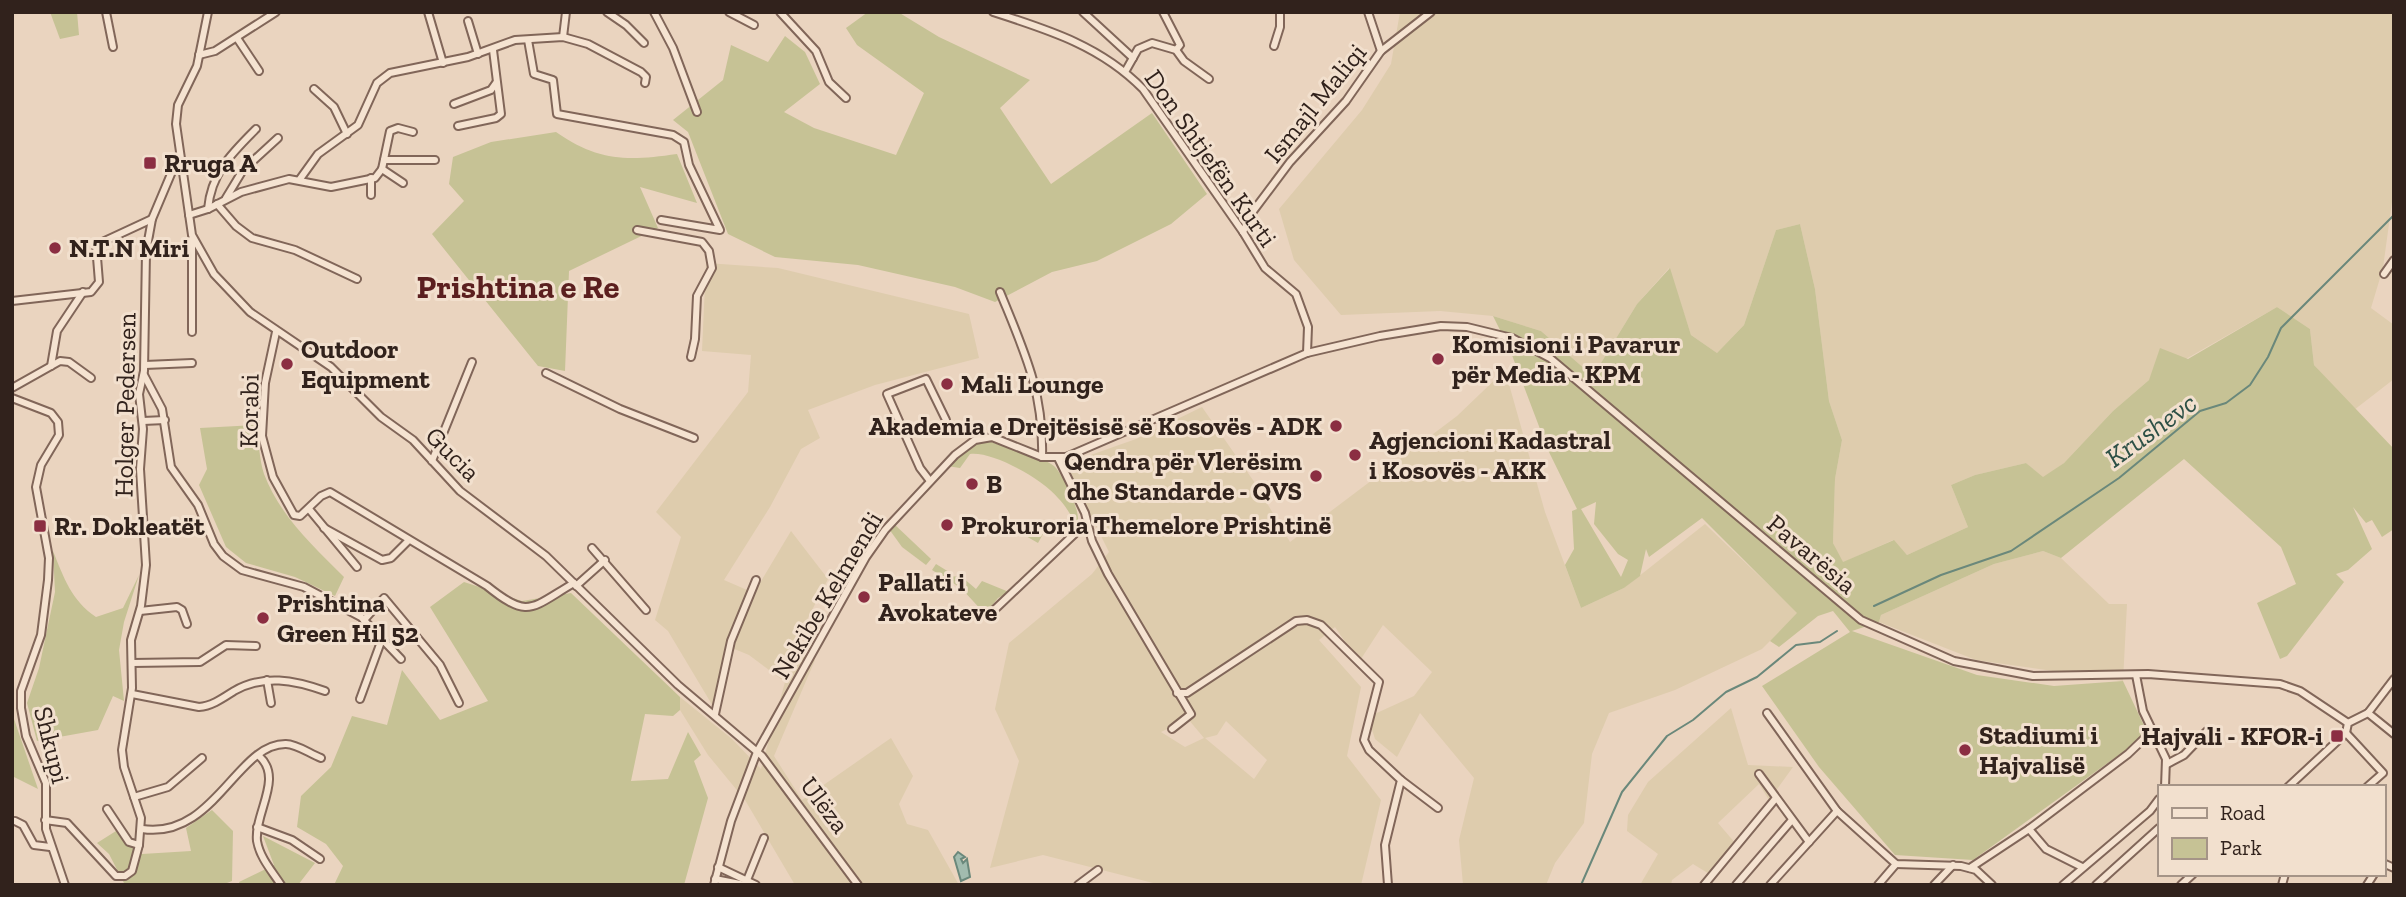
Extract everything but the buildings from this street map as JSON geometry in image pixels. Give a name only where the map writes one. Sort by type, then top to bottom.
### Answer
[{"type":"street","points":[[106,12],[113,47]]},
{"type":"street","points":[[180,153],[176,116],[200,55],[208,12]]},
{"type":"street","points":[[200,55],[210,54],[276,12]]},
{"type":"street","points":[[428,12],[443,63]]},
{"type":"street","points":[[563,37],[566,12]]},
{"type":"street","points":[[607,12],[626,24],[644,43]]},
{"type":"street","points":[[654,12],[673,48],[697,113]]},
{"type":"street","points":[[729,12],[754,25]]},
{"type":"street","points":[[780,12],[816,51],[829,82],[846,98]]},
{"type":"street","name":"Don Shtjefën Kurti","points":[[993,12],[1079,42],[1103,55],[1125,72],[1155,105],[1265,268],[1292,288],[1300,300],[1308,327],[1307,353]]},
{"type":"street","points":[[1083,12],[1133,58]]},
{"type":"street","points":[[1163,12],[1180,43],[1176,50]]},
{"type":"street","points":[[1274,46],[1280,27],[1280,12]]},
{"type":"street","points":[[1368,12],[1381,51]]},
{"type":"street","points":[[1415,12],[1416,22]]},
{"type":"street","name":"Ismajl Maliqi","points":[[1243,232],[1251,214],[1300,151],[1341,108],[1381,51],[1431,12]]},
{"type":"street","points":[[468,21],[478,54]]},
{"type":"street","points":[[300,178],[318,154],[362,120],[373,89],[381,78],[396,71],[478,54],[515,40],[563,37],[588,44],[641,72],[646,77],[645,83]]},
{"type":"street","points":[[237,38],[259,71]]},
{"type":"street","points":[[528,40],[534,74],[552,78],[557,114],[673,135],[684,142],[689,165],[720,230],[661,220]]},
{"type":"street","points":[[1125,72],[1140,47],[1148,43],[1176,50],[1184,61],[1209,79]]},
{"type":"street","points":[[458,126],[499,117],[493,50]]},
{"type":"street","points":[[454,104],[491,90],[497,82]]},
{"type":"street","points":[[314,89],[334,107],[347,134]]},
{"type":"street","points":[[188,215],[208,209],[226,198],[300,178],[331,187],[371,178],[382,169],[390,131],[398,128],[413,132]]},
{"type":"street","points":[[208,209],[220,169],[256,129]]},
{"type":"street","points":[[226,198],[243,170],[278,138]]},
{"type":"street","name":"Gucia","points":[[180,153],[192,235],[199,252],[224,286],[276,331],[331,367],[471,500],[546,556],[678,685],[757,752]]},
{"type":"street","name":"Holger Pedersen","points":[[45,820],[67,823],[116,876],[125,876],[132,871],[142,829],[122,750],[132,694],[131,640],[140,611],[146,555],[140,469],[143,421],[139,394],[145,365],[146,252],[152,219],[180,153]]},
{"type":"street","points":[[384,160],[435,160]]},
{"type":"street","points":[[382,169],[404,183]]},
{"type":"street","points":[[371,178],[371,195]]},
{"type":"street","points":[[217,204],[236,226],[252,238],[295,250],[357,279]]},
{"type":"street","points":[[12,301],[94,289],[99,282],[95,251],[98,243],[152,219]]},
{"type":"street","points":[[637,230],[702,242],[709,251],[712,268],[697,296],[695,339],[691,357]]},
{"type":"street","points":[[192,235],[192,332]]},
{"type":"street","points":[[2384,274],[2394,260]]},
{"type":"street","points":[[51,366],[57,331],[83,292]]},
{"type":"street","points":[[1000,292],[1038,389],[1042,413],[1042,457]]},
{"type":"street","name":"Pavarësia","points":[[1298,356],[1380,336],[1441,326],[1467,327],[1512,338],[1550,358],[1861,620],[1954,661],[2033,676],[2137,675],[2280,684],[2300,691],[2348,723]]},
{"type":"street","name":"Korabi","points":[[276,331],[265,383],[263,441],[273,477],[292,513],[300,516],[309,509]]},
{"type":"street","name":"Nekibe Kelmendi","points":[[714,882],[740,791],[757,752],[866,557],[891,522],[962,448],[981,438],[998,439],[1042,457],[1058,458],[1298,356]]},
{"type":"street","points":[[12,387],[60,361],[69,362],[91,378]]},
{"type":"street","points":[[432,461],[472,362]]},
{"type":"street","points":[[145,365],[192,363]]},
{"type":"street","points":[[546,373],[620,409],[694,438]]},
{"type":"street","points":[[144,375],[164,420],[172,467],[198,505],[214,544],[223,556],[242,570],[304,587],[364,620],[401,659]]},
{"type":"street","points":[[930,481],[920,468],[887,394],[926,379],[946,420]]},
{"type":"street","name":"Shkupi","points":[[12,398],[51,413],[59,428],[57,442],[37,479],[37,496],[49,558],[48,580],[39,646],[20,698],[24,728],[46,783],[45,820],[50,847],[65,885]]},
{"type":"street","points":[[143,421],[164,420]]},
{"type":"street","points":[[1058,458],[1112,581],[1191,714],[1172,729]]},
{"type":"street","points":[[357,567],[309,509],[321,496],[330,492],[487,586],[508,604],[522,608],[533,607],[575,584],[605,561]]},
{"type":"street","points":[[991,613],[1087,522]]},
{"type":"street","points":[[324,528],[382,560],[391,558],[409,540]]},
{"type":"street","points":[[592,548],[646,610]]},
{"type":"street","points":[[715,714],[731,641],[756,580]]},
{"type":"street","points":[[364,620],[384,598],[440,665],[459,703]]},
{"type":"street","points":[[140,611],[177,607],[182,610],[187,624]]},
{"type":"street","points":[[1177,693],[1187,693],[1291,623],[1304,620],[1317,623],[1378,680],[1364,740],[1370,750],[1401,780],[1438,808]]},
{"type":"street","points":[[360,699],[382,639]]},
{"type":"street","points":[[132,663],[200,662],[226,645],[256,646]]},
{"type":"street","points":[[2137,675],[2143,711],[2167,764],[2165,785]]},
{"type":"street","points":[[2290,785],[2346,733],[2348,723],[2368,713],[2394,679]]},
{"type":"street","points":[[267,680],[271,703]]},
{"type":"street","points":[[132,694],[204,707],[238,689],[267,680],[288,680],[325,691]]},
{"type":"street","points":[[1766,713],[1837,811],[1896,864],[1970,868],[1992,885]]},
{"type":"street","points":[[2368,713],[2394,734]]},
{"type":"street","points":[[1970,868],[2029,829],[2128,754],[2153,730]]},
{"type":"street","points":[[2167,764],[2184,755],[2207,732]]},
{"type":"street","points":[[2346,733],[2383,773],[2369,785]]},
{"type":"street","points":[[142,829],[168,827],[194,817],[215,800],[235,774],[275,746],[288,744],[321,758]]},
{"type":"street","name":"Ulëza","points":[[757,752],[774,769],[858,885]]},
{"type":"street","points":[[259,756],[267,765],[269,777],[257,827],[261,855],[281,885]]},
{"type":"street","points":[[134,797],[168,787],[202,758]]},
{"type":"street","points":[[1759,774],[1809,842]]},
{"type":"street","points":[[1388,885],[1385,845],[1401,780]]},
{"type":"street","points":[[1704,885],[1776,798]]},
{"type":"street","points":[[2063,885],[2150,811],[2158,800]]},
{"type":"street","points":[[107,809],[129,842],[139,845]]},
{"type":"street","points":[[1770,885],[1837,811]]},
{"type":"street","points":[[1736,885],[1793,820]]},
{"type":"street","points":[[15,821],[23,825],[34,845],[50,847]]},
{"type":"street","points":[[257,827],[292,840],[320,859]]},
{"type":"street","points":[[2029,829],[2046,849],[2082,867]]},
{"type":"street","points":[[2096,885],[2158,829]]},
{"type":"street","points":[[746,882],[764,838]]},
{"type":"street","points":[[1878,885],[1896,864]]},
{"type":"street","points":[[1934,885],[1953,865]]},
{"type":"street","points":[[718,867],[756,885]]},
{"type":"street","points":[[1078,885],[1098,870]]},
{"type":"street","points":[[1978,885],[1985,878]]},
{"type":"street","points":[[714,882],[746,882]]},
{"type":"shaded area","points":[[1400,12],[2394,12],[2394,187],[2383,268],[2371,308],[2394,325],[2394,379],[2354,410],[2314,365],[2310,329],[2277,307],[2149,380],[2113,411],[2064,463],[2043,478],[2026,463],[1975,475],[1951,485],[1968,527],[1907,555],[1893,540],[1842,563],[1833,543],[1835,479],[1842,440],[1829,401],[1815,289],[1800,224],[1776,230],[1744,325],[1717,353],[1691,335],[1669,268],[1637,304],[1593,376],[1541,331],[1493,316],[1440,311],[1341,315],[1294,260],[1279,209],[1362,110],[1391,64]]},
{"type":"shaded area","points":[[706,263],[778,268],[969,314],[979,358],[875,385],[808,410],[820,438],[801,449],[770,507],[724,580],[754,593],[791,531],[828,579],[794,645],[815,660],[774,756],[802,800],[891,738],[913,776],[899,804],[907,824],[928,830],[959,885],[795,885],[745,800],[708,755],[680,710],[680,697],[732,739],[761,769],[785,682],[749,655],[732,648],[714,708],[668,631],[655,620],[681,537],[656,512],[748,392],[751,355],[702,351]]},
{"type":"shaded area","points":[[1505,370],[1545,512],[1581,608],[1624,588],[1705,524],[1798,613],[1762,649],[1675,690],[1609,713],[1592,754],[1584,823],[1555,863],[1546,885],[1463,885],[1459,840],[1474,778],[1420,713],[1397,757],[1375,739],[1368,717],[1414,696],[1432,672],[1383,625],[1359,662],[1335,627],[1319,640],[1361,687],[1347,756],[1381,800],[1361,885],[1161,885],[1043,855],[990,868],[1019,761],[995,709],[1009,643],[1092,574],[1109,552],[1065,464],[1136,439],[1202,407],[1255,483],[1290,542],[1457,416]],"holes":[[[1188,719],[1204,738],[1185,747],[1161,732]],[[1226,721],[1267,760],[1254,779],[1205,738],[1217,735]]]},
{"type":"shaded area","points":[[2043,551],[2061,558],[2109,604],[2127,604],[2123,681],[1976,660],[1879,622],[1881,615],[1994,564]]},
{"type":"shaded area","points":[[1731,708],[1748,765],[1793,767],[1769,800],[1759,784],[1718,823],[1736,844],[1711,875],[1693,864],[1672,880],[1671,885],[1640,885],[1658,854],[1627,831],[1628,815],[1648,782]]},
{"type":"shaded area","points":[[958,852],[965,857],[961,859],[963,863],[967,859],[970,877],[961,881],[954,857]]},
{"type":"green space","points":[[50,12],[77,12],[79,35],[60,39]]},
{"type":"green space","points":[[868,12],[898,12],[939,37],[1030,80],[1000,108],[1051,184],[1152,113],[1207,194],[1171,224],[1097,261],[1052,272],[995,302],[955,287],[858,265],[775,257],[728,234],[688,132],[673,120],[723,80],[731,45],[768,62],[785,36],[805,52],[820,84],[784,112],[814,128],[896,155],[924,93],[857,45],[846,28]]},
{"type":"green space","points":[[556,132],[586,149],[614,157],[643,158],[677,154],[697,203],[640,187],[658,228],[569,271],[565,371],[538,366],[432,234],[464,201],[449,184],[453,157],[491,142]]},
{"type":"green space","points":[[1800,224],[1815,289],[1829,401],[1842,440],[1835,479],[1833,543],[1843,562],[1894,540],[1907,555],[1968,527],[1951,485],[1975,475],[2026,463],[2043,477],[2064,463],[2113,411],[2149,380],[2160,348],[2188,359],[2277,307],[2310,329],[2314,365],[2394,449],[2394,529],[2382,537],[2372,520],[2366,523],[2353,507],[2372,549],[2348,570],[2336,574],[2344,582],[2287,656],[2280,659],[2257,603],[2296,584],[2281,547],[2184,459],[2061,558],[2043,551],[1994,564],[1881,615],[1879,622],[1852,631],[1977,675],[2054,686],[2123,681],[2148,734],[1973,860],[1895,855],[1819,767],[1762,686],[1850,632],[1833,611],[1818,616],[1779,647],[1770,641],[1797,613],[1702,518],[1649,557],[1646,549],[1640,576],[1624,588],[1581,608],[1565,565],[1574,549],[1572,511],[1577,509],[1548,450],[1510,350],[1493,316],[1541,331],[1593,376],[1637,304],[1670,268],[1691,335],[1717,353],[1744,325],[1776,230]],"holes":[[[1596,502],[1594,524],[1618,554],[1628,560],[1621,577],[1581,509]]]},
{"type":"green space","points":[[256,425],[264,474],[279,503],[298,530],[344,577],[335,596],[295,577],[246,563],[226,547],[199,485],[207,469],[200,428]]},
{"type":"green space","points":[[982,442],[1024,452],[1054,466],[1071,495],[1077,513],[1077,525],[1064,504],[1042,483],[1004,462],[980,454],[970,454],[960,468],[947,466],[968,447]]},
{"type":"green space","points":[[893,523],[931,559],[926,565],[902,547],[889,529]]},
{"type":"green space","points":[[1029,525],[1043,534],[1038,543],[1024,535]]},
{"type":"green space","points":[[53,551],[74,596],[96,617],[123,608],[139,575],[124,622],[119,650],[124,701],[113,696],[98,730],[37,741],[27,703],[39,668],[55,592]]},
{"type":"green space","points":[[936,564],[949,572],[948,576],[962,577],[976,589],[982,581],[1009,592],[998,598],[985,614],[961,588],[932,570]]},
{"type":"green space","points":[[464,582],[522,601],[571,593],[680,697],[680,710],[673,716],[645,714],[631,781],[668,779],[688,732],[701,755],[694,761],[708,798],[684,885],[334,885],[343,866],[326,844],[297,827],[301,796],[331,767],[352,716],[387,725],[402,670],[440,720],[488,701],[430,607]]},
{"type":"green space","points":[[12,713],[38,789],[12,776]]},
{"type":"green space","points":[[212,810],[233,831],[232,881],[222,885],[125,885],[109,854],[97,843],[116,831],[142,854],[191,851],[186,828]]},
{"type":"green space","points":[[263,836],[315,863],[298,885],[240,885],[239,882],[274,865]]},
{"type":"waterway","name":"Krushevc","points":[[1874,606],[1941,575],[2011,551],[2119,478],[2200,411],[2226,403],[2250,385],[2268,357],[2281,328],[2394,215]]},
{"type":"waterway","name":"Krushevc","points":[[1581,885],[1622,792],[1667,736],[1693,720],[1726,692],[1757,677],[1796,645],[1820,642],[1837,631]]},
{"type":"place","name":"Rruga A","points":[[150,163]]},
{"type":"place","name":"N.T.N Miri","points":[[55,248]]},
{"type":"place","name":"Komisioni i Pavarur për Media - KPM","points":[[1438,359]]},
{"type":"place","name":"Outdoor Equipment","points":[[287,364]]},
{"type":"place","name":"Mali Lounge","points":[[947,384]]},
{"type":"place","name":"Akademia e Drejtësisë së Kosovës - ADK","points":[[1336,426]]},
{"type":"place","name":"Agjencioni Kadastral i Kosovës - AKK","points":[[1355,455]]},
{"type":"place","name":"Qendra për Vlerësim dhe Standarde - QVS","points":[[1316,476]]},
{"type":"place","name":"B","points":[[972,484]]},
{"type":"place","name":"Prokuroria Themelore Prishtinë","points":[[947,525]]},
{"type":"place","name":"Rr. Dokleatët","points":[[40,526]]},
{"type":"place","name":"Pallati i Avokateve","points":[[864,597]]},
{"type":"place","name":"Prishtina Green Hil 52","points":[[263,618]]},
{"type":"place","name":"Hajvali - KFOR-i","points":[[2337,736]]},
{"type":"place","name":"Stadiumi i Hajvalisë","points":[[1965,750]]},
{"type":"district","name":"Prishtina e Re","points":[[518,286]]}]
